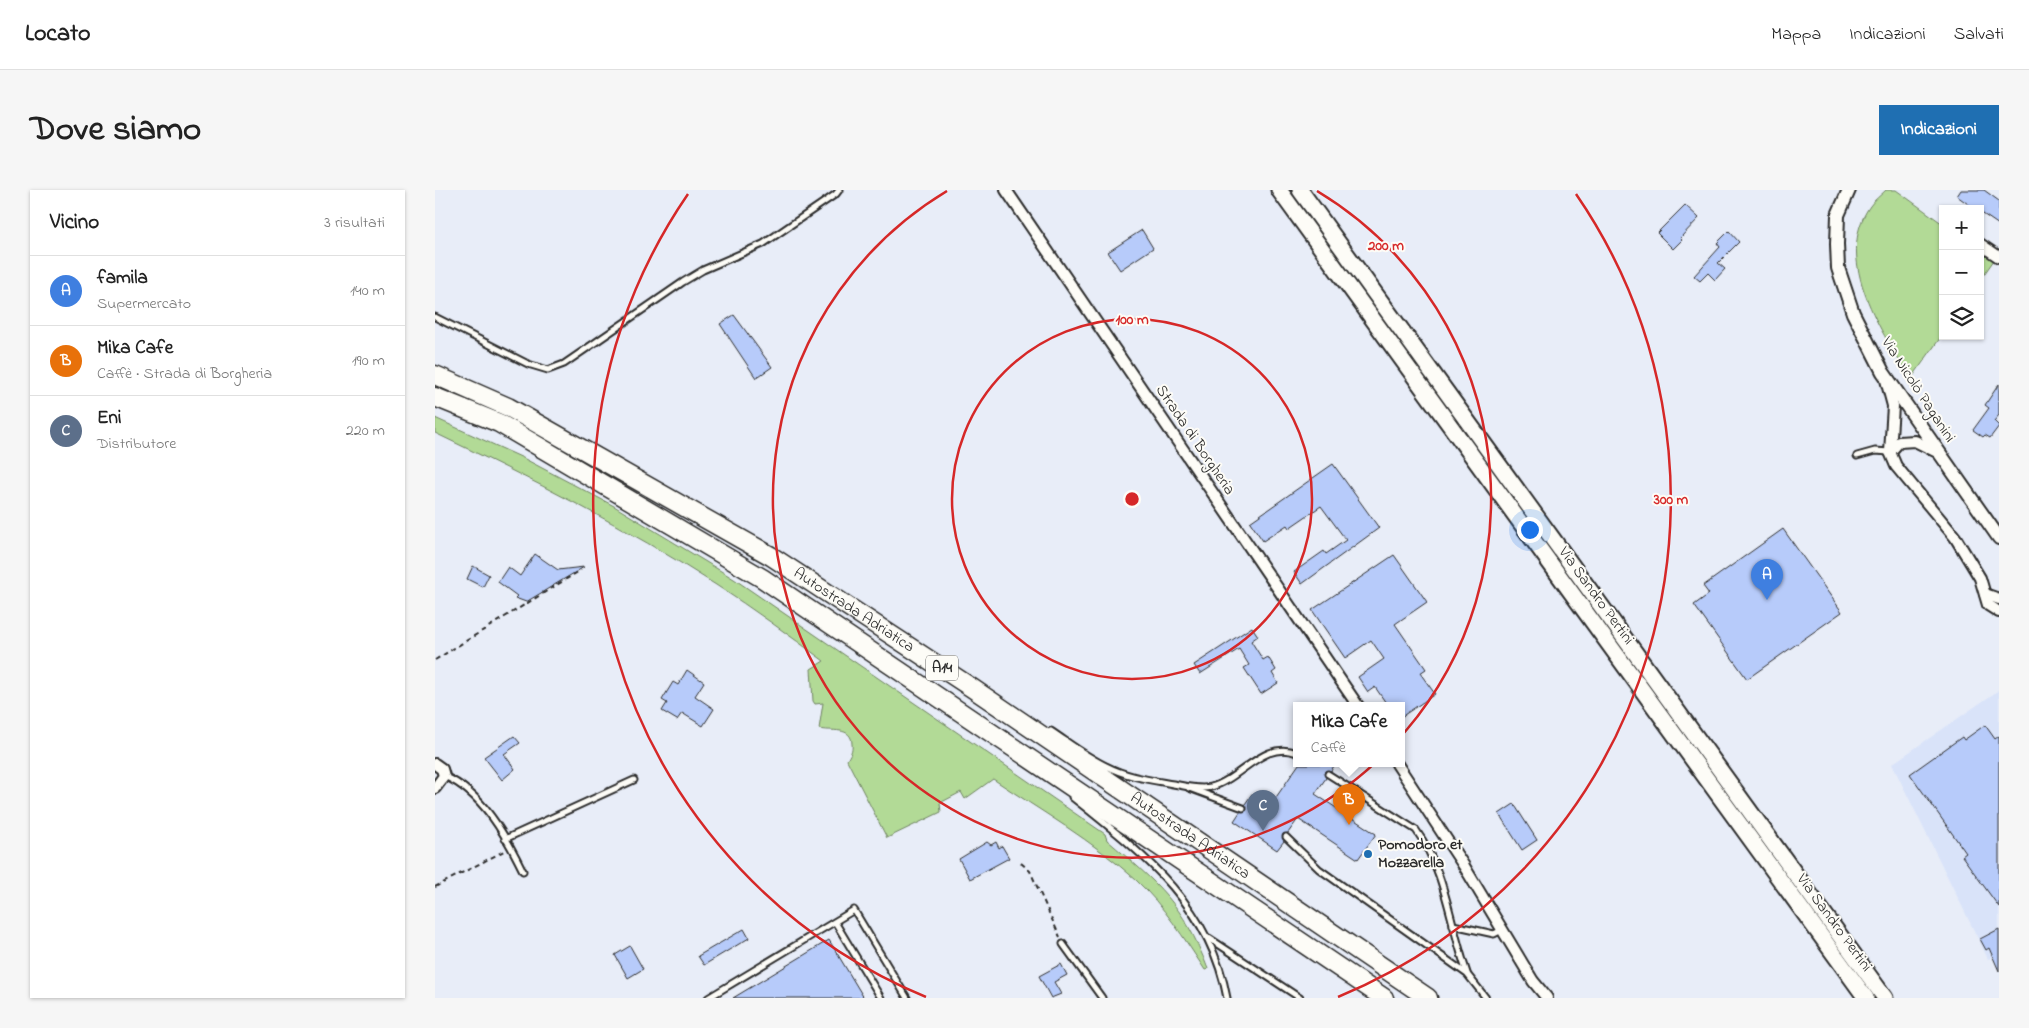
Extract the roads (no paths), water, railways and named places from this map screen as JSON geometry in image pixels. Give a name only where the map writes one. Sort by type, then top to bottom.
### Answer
[{"type":"highway","name":"Autostrada Adriatica","points":[[435,375],[508,408],[771,556],[971,688],[1427,998]]},
{"type":"highway","name":"Autostrada Adriatica","points":[[435,397],[499,424],[762,578],[1385,998]]},
{"type":"main road","name":"Via Sandro Pertini","points":[[1279,190],[1866,998]]},
{"type":"main road","name":"Via Sandro Pertini","points":[[1300,190],[1885,998]]},
{"type":"street","name":"Strada di Borgheria","points":[[1006,190],[1355,702]]},
{"type":"street","name":"Via Nicolò Paganini","points":[[1849,190],[1838,215],[1838,268],[1853,313],[1883,372],[1999,538]]},
{"type":"street","points":[[1984,247],[1999,257]]},
{"type":"street","points":[[1883,372],[1893,406],[1890,452],[1896,466],[1955,537],[1980,578],[1988,605],[1999,612]]},
{"type":"street","points":[[1890,452],[1899,442],[1915,441],[1940,454]]},
{"type":"street","points":[[1985,594],[1999,599]]},
{"type":"street","points":[[435,764],[442,769],[443,776],[435,788]]},
{"type":"street","points":[[1399,767],[1464,866],[1533,981],[1547,998]]},
{"type":"lane","points":[[435,317],[527,364],[548,370],[564,364],[703,270],[763,244],[839,190]]},
{"type":"lane","points":[[1857,456],[1875,451],[1890,452]]},
{"type":"lane","points":[[971,688],[1021,713]]},
{"type":"lane","points":[[982,725],[1057,786]]},
{"type":"lane","points":[[1044,727],[1107,766],[1139,778],[1185,786],[1210,788],[1270,752],[1286,748],[1293,751]]},
{"type":"lane","points":[[1328,774],[1416,830],[1435,862],[1467,974]]},
{"type":"lane","points":[[443,776],[457,782],[481,803],[511,847],[523,871]]},
{"type":"lane","points":[[505,839],[634,780]]},
{"type":"lane","points":[[1185,786],[1243,808]]},
{"type":"lane","points":[[1065,792],[1161,872],[1186,902],[1208,938],[1227,998]]},
{"type":"lane","points":[[1286,837],[1319,869],[1467,974],[1486,998]]},
{"type":"lane","points":[[708,998],[854,910],[907,998]]},
{"type":"lane","points":[[835,922],[881,998]]},
{"type":"lane","points":[[1453,925],[1494,934],[1503,930]]},
{"type":"lane","points":[[1208,938],[1299,998]]},
{"type":"lane","points":[[1063,944],[1102,998]]},
{"type":"place","name":"famila","points":[[1767,600]]},
{"type":"place","name":"Mika Cafe","points":[[1349,825]]},
{"type":"place","name":"Eni","points":[[1263,831]]},
{"type":"place","name":"Pomodoro et Mozzarella","points":[[1368,854]]}]
